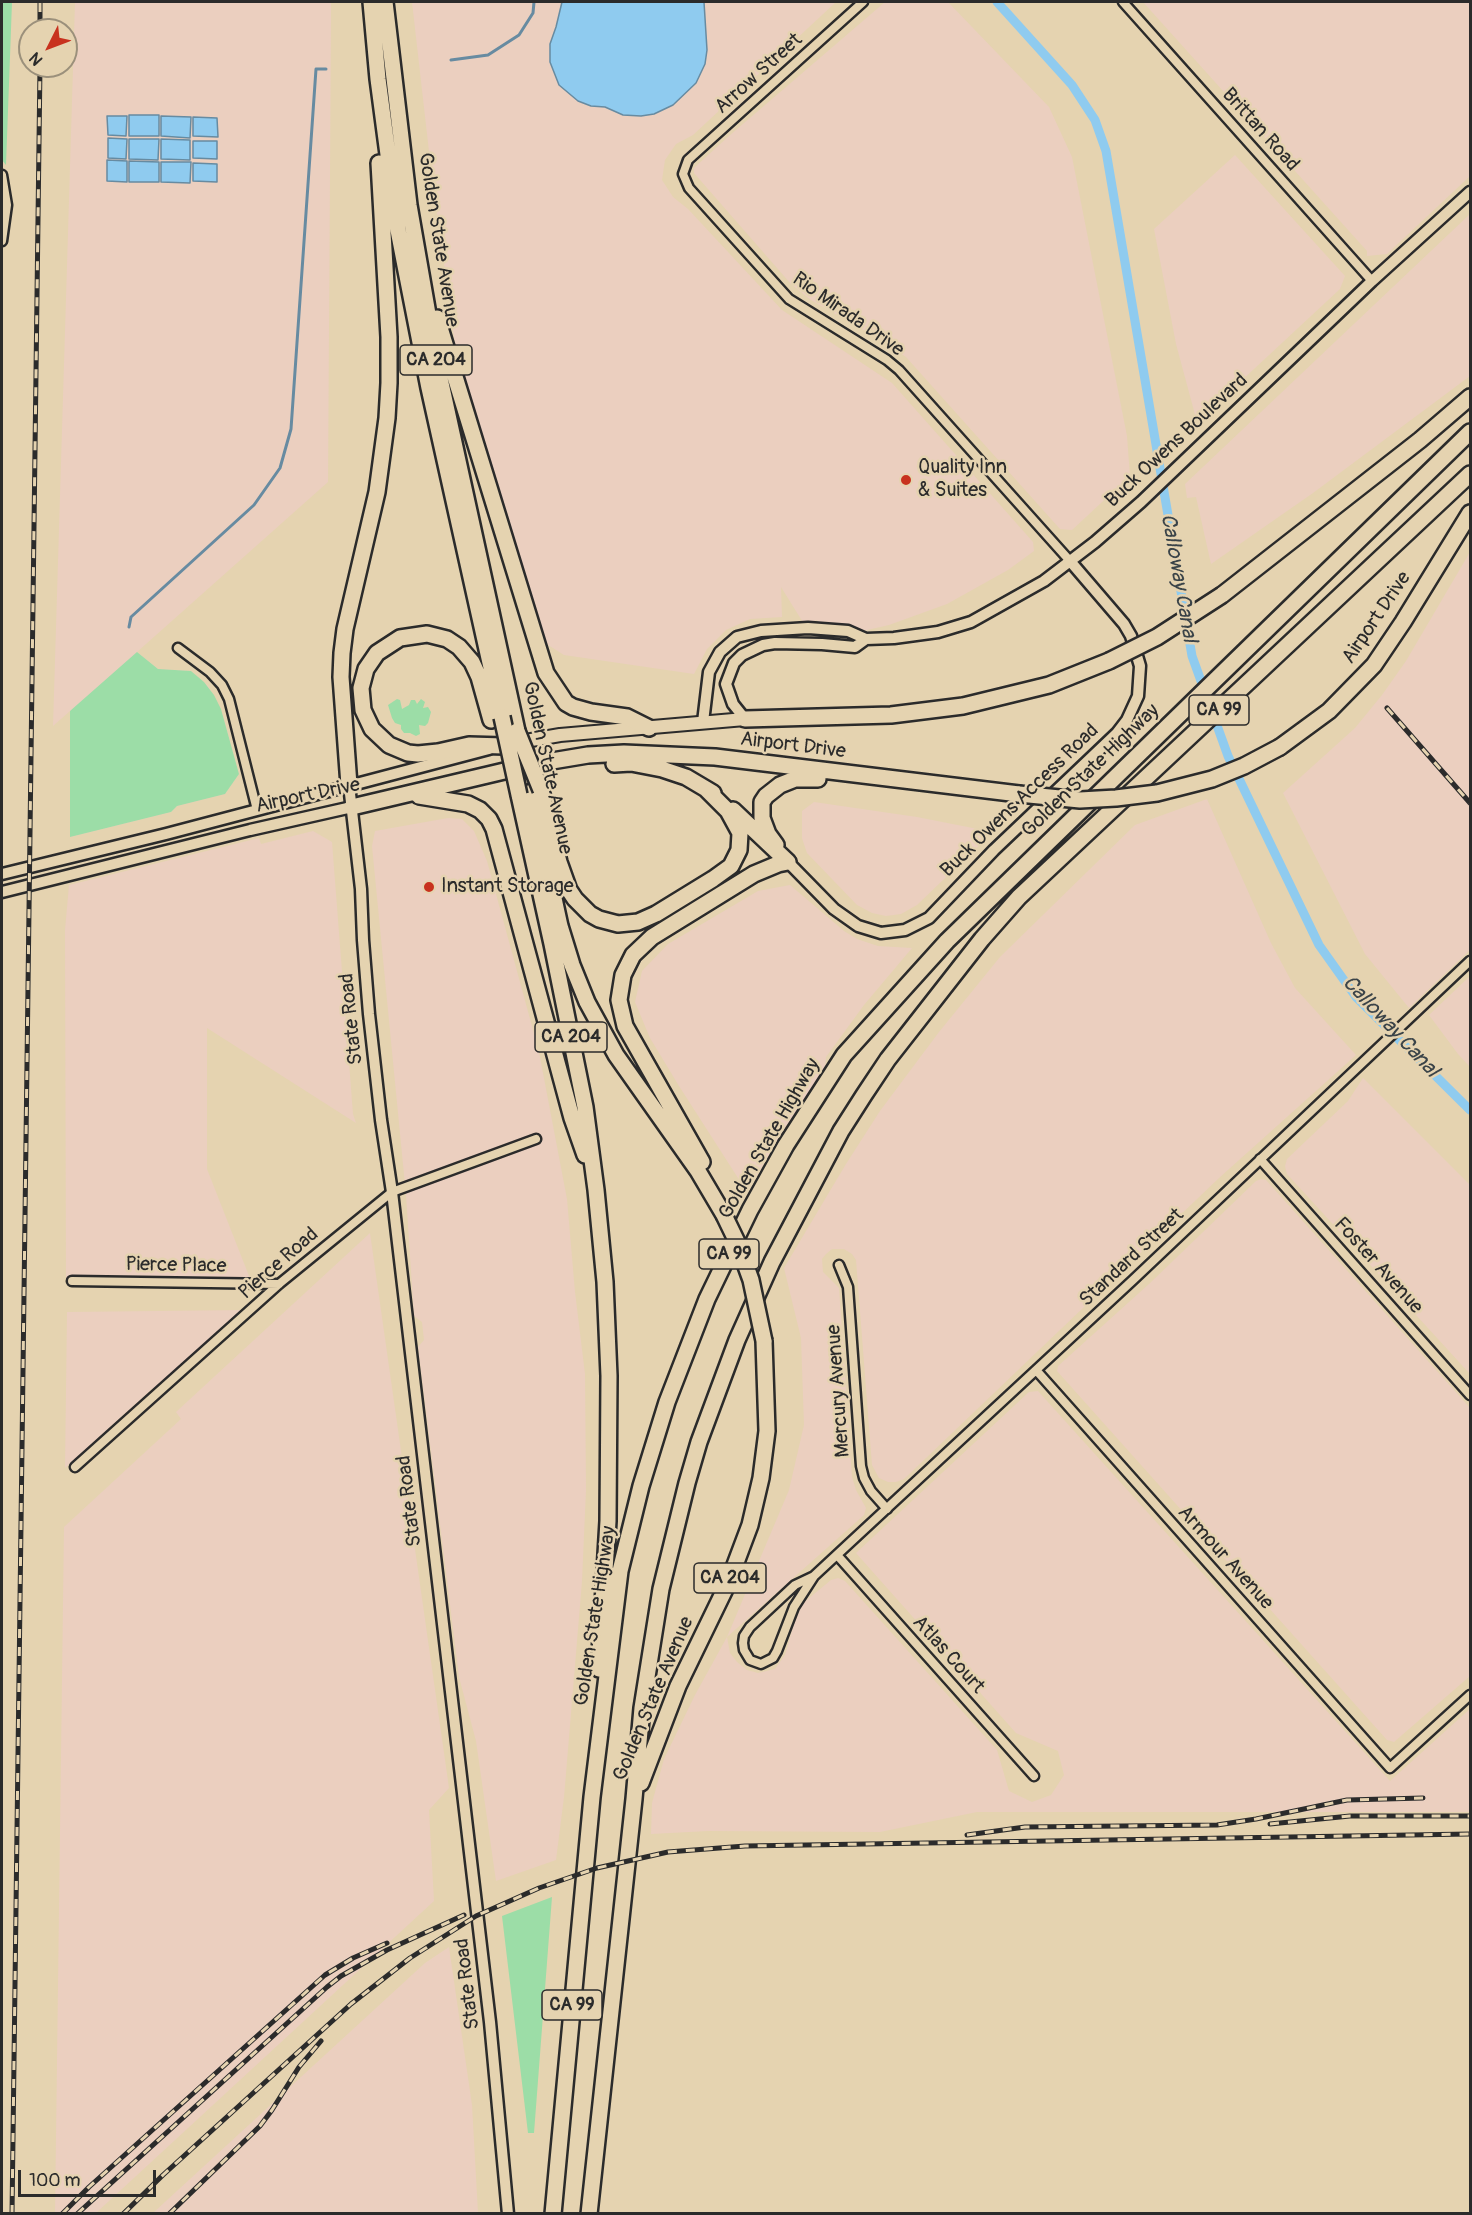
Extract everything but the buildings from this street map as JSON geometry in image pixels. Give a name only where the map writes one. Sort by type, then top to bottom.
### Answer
[{"type":"highway","name":"Golden State Avenue","points":[[371,2],[393,195],[431,399],[502,717],[527,791],[560,926],[586,1002],[616,1055],[698,1171],[725,1214],[738,1244],[756,1299],[764,1341],[766,1431],[760,1478],[750,1525],[729,1581],[678,1686],[634,1799]]},
{"type":"highway","name":"Golden State Avenue","points":[[385,2],[416,247],[436,360],[502,717],[517,731],[552,944],[585,1107],[597,1190],[606,1300],[610,1414],[608,1521],[591,1797]]},
{"type":"highway","points":[[349,785],[341,677],[342,653],[345,629],[377,492],[387,418],[389,383],[389,337],[378,134],[378,79]]},
{"type":"highway","points":[[416,247],[546,673],[566,703],[573,707],[627,717],[649,728]]},
{"type":"highway","name":"Airport Drive","points":[[745,719],[891,715],[963,706],[1049,685],[1109,661],[1157,637],[1222,595],[1420,440],[1470,397]]},
{"type":"highway","name":"Golden State Highway","points":[[553,2214],[591,1797],[620,1571],[641,1486],[682,1360],[707,1299],[750,1210],[786,1145],[844,1055],[947,941],[1470,432]]},
{"type":"highway","name":"CA 99","points":[[589,2214],[642,1708],[650,1653],[673,1536],[697,1450],[721,1380],[772,1262],[841,1131],[888,1059],[982,939],[1019,897],[1470,474]]},
{"type":"highway","name":"Airport Drive","points":[[352,807],[512,769],[588,755],[624,753],[714,757],[1058,799],[1098,800],[1157,793],[1212,779],[1244,766],[1280,747],[1329,711],[1374,665],[1404,622],[1470,513]]},
{"type":"highway","points":[[502,717],[472,662],[459,647],[447,639],[427,634],[400,638],[377,654],[366,669],[361,688],[363,710],[372,729],[389,745],[408,753],[418,754],[470,745],[504,746]]},
{"type":"highway","points":[[572,758],[611,764],[630,763],[662,769],[686,777],[727,804],[788,862]]},
{"type":"highway","points":[[788,862],[768,834],[762,818],[762,802],[772,790],[795,779],[803,778],[901,780]]},
{"type":"highway","points":[[527,791],[569,890],[575,899],[590,914],[618,924],[638,922],[656,914],[732,866],[739,850],[740,833],[728,811],[706,789]]},
{"type":"highway","points":[[410,795],[468,804],[480,810],[489,819],[494,829],[572,1118],[597,1190]]},
{"type":"highway","points":[[725,1214],[710,1175],[624,1026],[619,1008],[620,985],[627,966],[645,942],[754,874],[788,862]]},
{"type":"main road","name":"Buck Owens Boulevard","points":[[703,722],[708,672],[720,651],[738,638],[761,631],[808,628],[848,631],[866,639],[914,636],[938,632],[971,622],[1027,591],[1070,561],[1141,502],[1372,281],[1470,192]]},
{"type":"main road","name":"Buck Owens Access Road","points":[[788,862],[834,909],[858,926],[881,933],[906,930],[928,918],[994,850],[1117,733],[1133,708],[1140,681],[1140,666],[1131,636],[1124,624],[1070,561]]},
{"type":"main road","name":"Buck Owens Boulevard","points":[[745,719],[733,704],[726,684],[734,663],[742,656],[763,645],[775,643],[855,647],[866,639]]},
{"type":"main road","name":"Airport Drive","points":[[2,874],[543,737],[745,719]]},
{"type":"main road","name":"State Road","points":[[349,785],[361,889],[369,1014],[493,2046],[508,2214]]},
{"type":"main road","name":"Airport Drive","points":[[2,892],[352,807]]},
{"type":"street","name":"Arrow Street","points":[[683,174],[688,160],[863,2]]},
{"type":"street","name":"Brittan Road","points":[[1123,2],[1372,281]]},
{"type":"street","name":"Rio Mirada Drive","points":[[683,174],[689,188],[789,299],[887,360],[899,370],[1070,561]]},
{"type":"street","points":[[2,175],[7,206],[2,241]]},
{"type":"street","points":[[178,648],[210,672],[222,685],[230,699],[257,810]]},
{"type":"street","name":"Standard Street","points":[[814,1576],[794,1607],[773,1658],[761,1664],[750,1660],[743,1643],[744,1636],[750,1627],[795,1586],[814,1576],[887,1509],[1470,961]]},
{"type":"street","name":"Pierce Road","points":[[75,1467],[279,1284],[392,1192],[536,1139]]},
{"type":"street","name":"Foster Avenue","points":[[1260,1160],[1470,1395]]},
{"type":"street","name":"Mercury Avenue","points":[[839,1266],[848,1287],[861,1466],[871,1491],[887,1509]]},
{"type":"street","name":"Pierce Place","points":[[72,1281],[279,1284]]},
{"type":"street","name":"Armour Avenue","points":[[1036,1370],[1390,1768],[1470,1695]]},
{"type":"street","name":"Atlas Court","points":[[837,1555],[1034,1776]]},
{"type":"shaded area","points":[[75,2],[331,2],[328,482],[137,652],[158,669],[191,671],[208,686],[221,709],[239,774],[225,794],[177,806],[171,812],[70,837],[70,711],[53,726],[73,78],[78,78],[78,18],[75,18]]},
{"type":"shaded area","points":[[412,2],[836,2],[693,135],[676,144],[665,160],[662,180],[673,197],[688,209],[782,310],[892,383],[1033,542],[1034,551],[1008,570],[947,604],[889,625],[828,639],[817,620],[804,624],[781,587],[782,617],[750,619],[726,630],[707,649],[694,674],[564,655],[537,638],[458,367],[431,169]]},
{"type":"shaded area","points":[[885,2],[948,2],[1049,107],[1072,157],[1127,436],[1130,476],[1072,530],[1060,529],[906,357],[811,300],[791,284],[694,173],[694,168],[729,136]]},
{"type":"shaded area","points":[[1143,2],[1470,2],[1470,176],[1387,254],[1367,256],[1367,251]]},
{"type":"shaded area","points":[[1235,155],[1345,276],[1340,289],[1197,422],[1176,344],[1154,229]]},
{"type":"shaded area","points":[[1470,214],[1470,376],[1313,493],[1211,564],[1196,497],[1187,498],[1185,484]]},
{"type":"shaded area","points":[[1470,552],[1470,950],[1409,1008],[1365,954],[1283,793],[1355,728],[1382,695],[1406,661]]},
{"type":"shaded area","points":[[1207,799],[1271,943],[1295,988],[1356,1055],[1219,1178],[904,1479],[896,1482],[888,1482],[879,1478],[872,1465],[856,1260],[844,1249],[832,1249],[826,1254],[822,1259],[823,1272],[839,1288],[852,1477],[866,1508],[864,1515],[727,1637],[789,1490],[804,1425],[801,1338],[784,1268],[880,1111],[939,1032],[1000,957],[1135,825]]},
{"type":"shaded area","points":[[814,802],[917,817],[993,832],[917,905],[901,914],[886,916],[872,913],[857,905],[807,853],[802,838],[802,811]]},
{"type":"shaded area","points":[[448,818],[462,819],[474,831],[487,861],[539,1052],[567,1199],[585,1374],[586,1490],[582,1581],[564,1797],[556,1860],[496,1881],[476,1741],[459,1677],[418,1347],[424,1340],[422,1322],[414,1316],[406,1195],[372,846],[375,831]]},
{"type":"shaded area","points":[[313,831],[332,842],[353,1114],[356,1123],[207,1028],[207,1169],[251,1281],[66,1282],[65,930],[69,885],[259,838],[261,844]]},
{"type":"shaded area","points":[[790,885],[844,931],[857,939],[878,946],[912,948],[864,1005],[826,1057],[825,1070],[784,1129],[747,1192],[650,1038],[635,1002],[642,971],[668,944],[758,891]]},
{"type":"shaded area","points":[[1470,976],[1470,1067],[1429,1015]]},
{"type":"shaded area","points":[[1363,1078],[1470,1185],[1470,1374],[1287,1174],[1285,1166],[1287,1159],[1348,1101]]},
{"type":"shaded area","points":[[1266,1180],[1470,1408],[1470,1676],[1394,1742],[1387,1740],[1057,1371],[1058,1366],[1149,1284],[1256,1181]]},
{"type":"shaded area","points":[[370,1233],[449,1788],[429,1810],[434,1901],[96,2213],[55,2213],[64,1527],[181,1419],[176,1412]]},
{"type":"shaded area","points":[[249,1310],[159,1393],[153,1388],[65,1468],[67,1312]]},
{"type":"shaded area","points":[[1038,1391],[1390,1781],[1470,1709],[1470,1812],[977,1812],[880,1832],[708,1831],[651,1834],[652,1803],[664,1759],[695,1695],[727,1637],[730,1653],[747,1670],[758,1673],[775,1669],[785,1655],[798,1610],[802,1604],[831,1580],[838,1578],[845,1581],[997,1750],[1009,1791],[1032,1802],[1051,1795],[1064,1775],[1058,1751],[1016,1733],[856,1553],[1029,1392]]},
{"type":"shaded area","points":[[449,1947],[472,2105],[478,2213],[153,2213],[425,1963]]},
{"type":"green space","points":[[2,2],[12,2],[6,165],[2,160]]},
{"type":"green space","points":[[137,652],[158,669],[191,671],[204,682],[221,709],[239,774],[225,794],[177,806],[171,812],[70,837],[70,711]]},
{"type":"green space","points":[[397,699],[400,700],[402,709],[409,705],[411,700],[415,700],[417,704],[421,699],[425,702],[423,708],[428,707],[431,712],[428,723],[425,726],[419,725],[420,734],[416,736],[404,733],[401,725],[395,723],[388,705]]},
{"type":"green space","points":[[552,1897],[534,2133],[528,2133],[502,1916]]},
{"type":"water","points":[[562,2],[704,2],[707,50],[705,64],[696,83],[673,105],[654,114],[641,116],[623,115],[605,107],[591,106],[578,101],[559,85],[550,62],[550,44]]},
{"type":"water","points":[[129,115],[159,115],[159,136],[129,136]]},
{"type":"water","points":[[107,116],[127,116],[126,136],[108,135]]},
{"type":"water","points":[[161,116],[191,117],[190,138],[161,136]]},
{"type":"water","points":[[193,117],[217,118],[218,137],[193,136]]},
{"type":"water","points":[[108,138],[127,139],[126,159],[108,158]]},
{"type":"water","points":[[129,139],[159,139],[158,160],[129,159]]},
{"type":"water","points":[[161,139],[190,140],[190,160],[161,159]]},
{"type":"water","points":[[193,141],[217,141],[217,159],[193,158]]},
{"type":"water","points":[[107,160],[127,161],[127,182],[107,181]]},
{"type":"water","points":[[129,161],[159,162],[159,182],[129,182]]},
{"type":"water","points":[[161,162],[191,162],[190,183],[161,182]]},
{"type":"water","points":[[193,163],[217,164],[217,182],[193,181]]},
{"type":"waterway","points":[[451,60],[488,55],[519,35],[533,13],[534,2]]},
{"type":"waterway","name":"Calloway Canal","points":[[997,2],[1072,85],[1095,120],[1106,151],[1192,656],[1228,756],[1319,945],[1356,997],[1470,1110]]},
{"type":"waterway","points":[[129,627],[131,617],[254,505],[280,468],[291,429],[316,69],[326,69]]},
{"type":"railway","points":[[40,2],[40,18]]},
{"type":"railway","points":[[12,2214],[40,78]]},
{"type":"railway","points":[[1387,708],[1470,803]]},
{"type":"railway","points":[[967,1835],[1025,1827],[1217,1825],[1347,1800],[1423,1798]]},
{"type":"railway","points":[[1270,1824],[1350,1816],[1470,1816]]},
{"type":"railway","points":[[123,2214],[351,2004],[410,1958],[476,1916],[539,1888],[597,1868],[668,1852],[745,1846],[1470,1834]]},
{"type":"railway","points":[[77,2214],[341,1976],[387,1950],[464,1915]]},
{"type":"railway","points":[[62,2214],[89,2187],[325,1975],[353,1958],[387,1943]]},
{"type":"railway","points":[[169,2214],[260,2126],[299,2067],[321,2041]]},
{"type":"place","name":"Quality Inn & Suites","points":[[906,480]]},
{"type":"place","name":"Instant Storage","points":[[429,887]]}]
